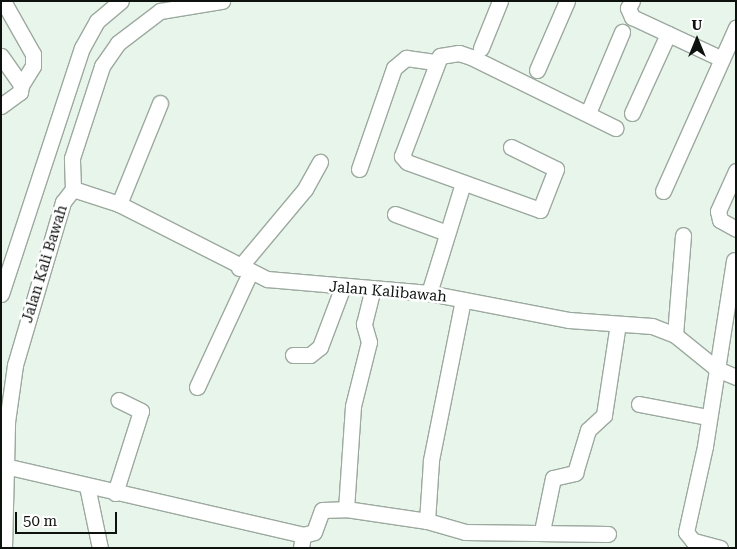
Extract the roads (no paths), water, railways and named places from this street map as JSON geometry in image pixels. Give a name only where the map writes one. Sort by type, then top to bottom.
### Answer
[{"type":"street","points":[[1,106],[20,92],[21,85],[33,66],[33,54],[3,1]]},
{"type":"street","points":[[1,294],[82,48],[97,21],[121,1]]},
{"type":"street","points":[[157,5],[222,1]]},
{"type":"street","points":[[481,48],[500,1]]},
{"type":"street","points":[[537,70],[566,1]]},
{"type":"street","name":"Jalan Kali Bawah","points":[[4,548],[6,466],[15,365],[62,202],[73,189],[72,158],[102,66],[118,43],[157,5]]},
{"type":"street","points":[[630,7],[668,34],[728,57]]},
{"type":"street","points":[[663,191],[728,57],[736,28]]},
{"type":"street","points":[[588,113],[622,32]]},
{"type":"street","points":[[632,113],[668,34]]},
{"type":"street","points":[[511,146],[556,169],[545,207],[535,210],[407,162],[402,156],[435,62],[448,53],[471,57],[588,113],[615,128]]},
{"type":"street","points":[[1,56],[21,85]]},
{"type":"street","points":[[359,169],[394,68],[406,58],[435,62]]},
{"type":"street","points":[[119,204],[160,104]]},
{"type":"street","points":[[197,387],[245,270],[305,189],[320,162]]},
{"type":"street","points":[[736,171],[718,211],[720,220],[736,229]]},
{"type":"street","points":[[428,293],[463,183]]},
{"type":"street","name":"Jalan Kalibawah","points":[[73,189],[119,204],[245,270],[289,283],[428,293],[618,324],[652,326],[675,335],[717,369],[736,377]]},
{"type":"street","points":[[395,214],[447,233]]},
{"type":"street","points":[[675,335],[683,235]]},
{"type":"street","points":[[720,548],[693,542],[686,532],[733,289],[734,260]]},
{"type":"street","points":[[293,355],[310,355],[320,347],[343,286]]},
{"type":"street","points":[[346,509],[353,406],[369,342],[364,324],[373,288]]},
{"type":"street","points":[[427,520],[430,460],[453,337],[464,300]]},
{"type":"street","points":[[542,531],[553,478],[575,473],[588,430],[606,409],[618,324]]},
{"type":"street","points":[[115,493],[141,411],[118,400]]},
{"type":"street","points":[[639,404],[707,417]]},
{"type":"street","points":[[6,466],[302,541],[314,532],[322,510],[346,509],[427,520],[465,532],[542,531],[608,534]]},
{"type":"street","points":[[87,486],[100,548]]}]
